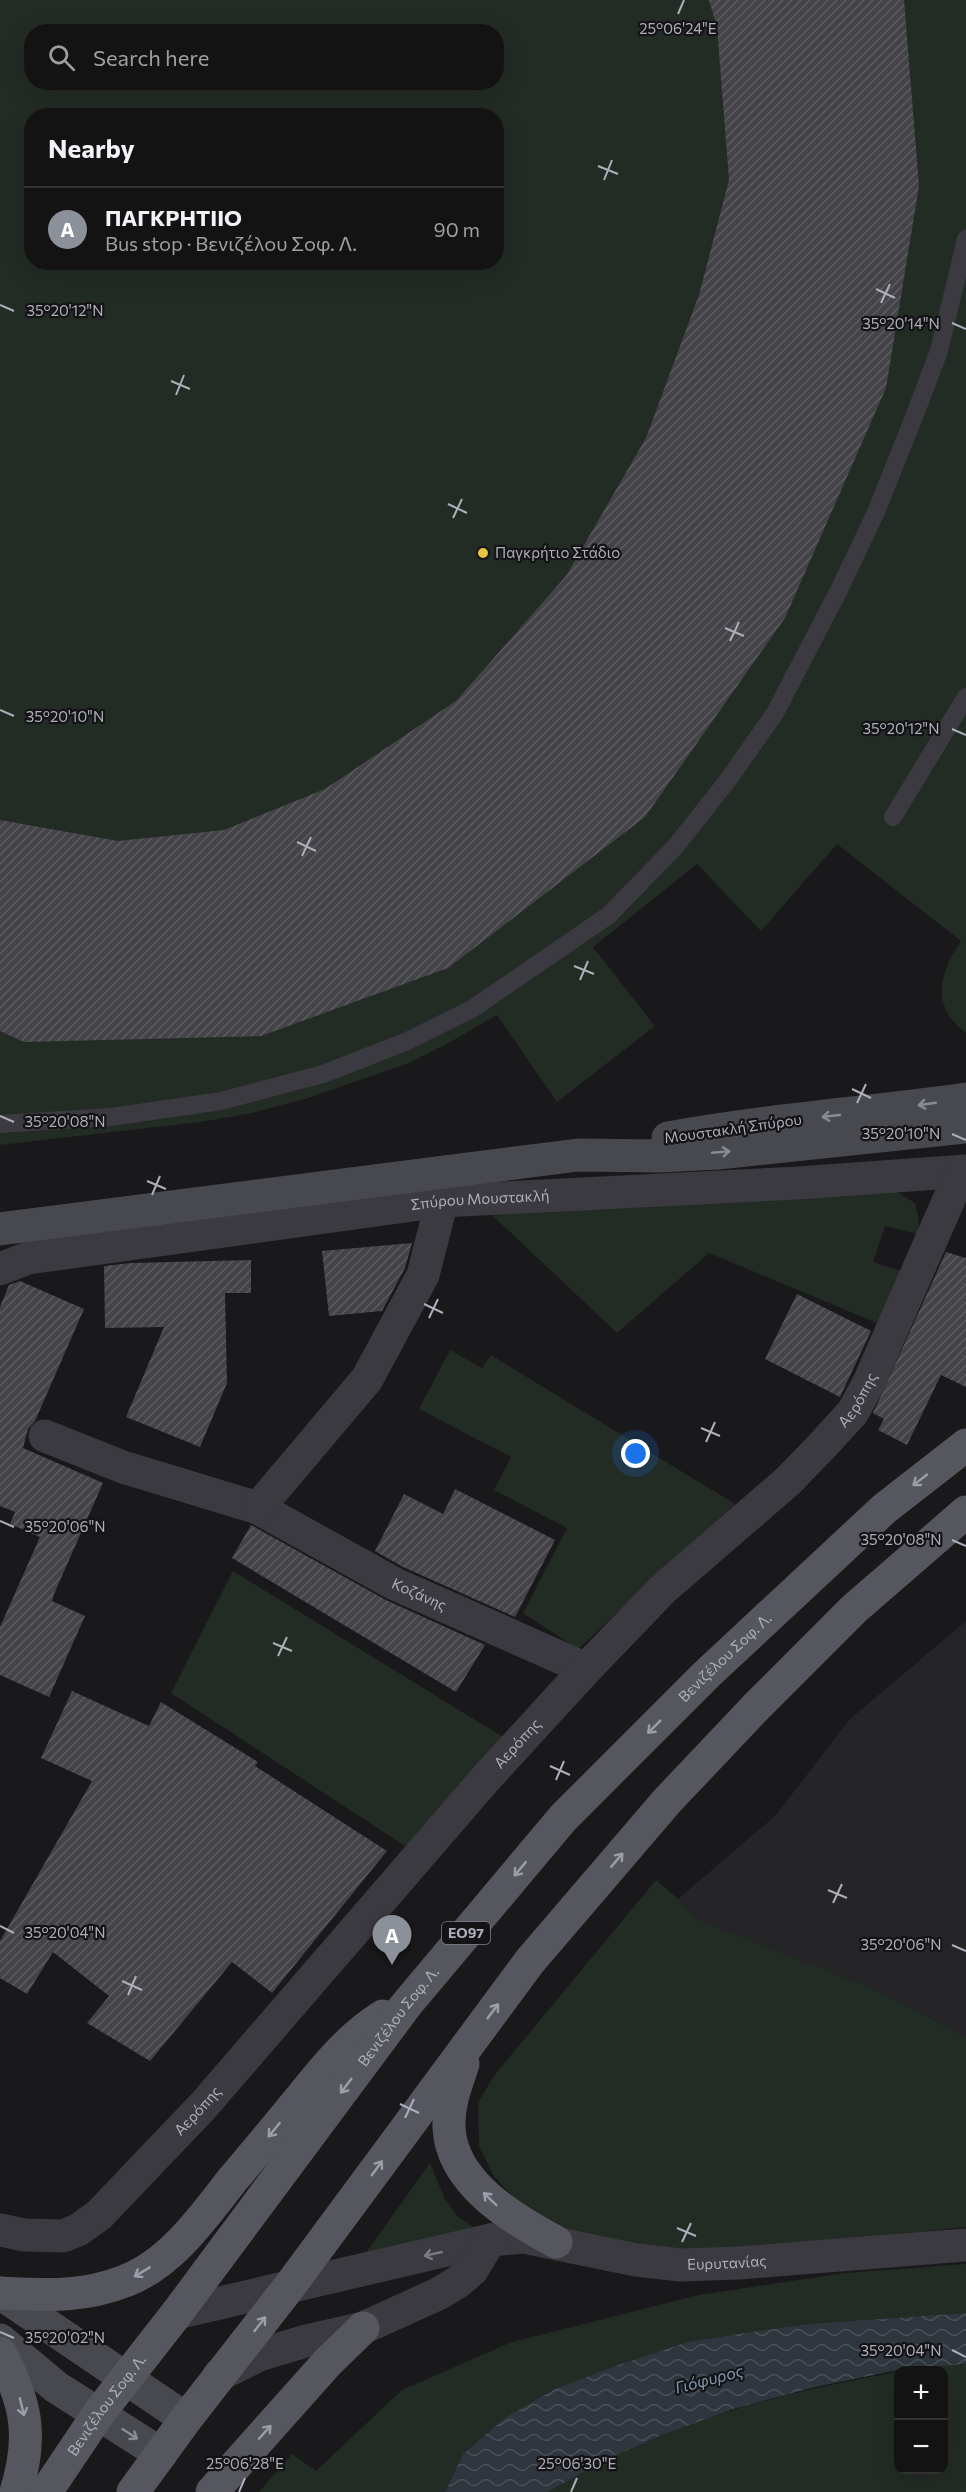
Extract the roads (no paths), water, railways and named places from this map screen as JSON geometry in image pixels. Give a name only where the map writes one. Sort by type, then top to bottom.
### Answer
[{"type":"main road","name":"Μουστακλή Σπύρου","points":[[578,1155],[729,1127],[889,1110],[966,1099]]},
{"type":"main road","name":"Σπύρου Μουστακλή","points":[[0,1228],[578,1155],[660,1156],[718,1153],[966,1127]]},
{"type":"main road","name":"Βενιζέλου Σοφ. Λ.","points":[[46,2492],[99,2413],[177,2313],[406,2005],[563,1818],[707,1674],[884,1509],[966,1444]]},
{"type":"main road","points":[[133,2492],[219,2375],[289,2287],[530,1961],[667,1801],[756,1707],[855,1609],[966,1512]]},
{"type":"main road","points":[[0,2293],[62,2296],[102,2289],[127,2280],[153,2265],[196,2224],[343,2049],[381,2016],[406,2005]]},
{"type":"main road","points":[[471,2040],[450,2109],[449,2129],[457,2157],[469,2177],[502,2211],[556,2242]]},
{"type":"main road","points":[[0,2293],[186,2419]]},
{"type":"main road","points":[[212,2492],[327,2363],[363,2328]]},
{"type":"main road","points":[[0,2340],[56,2387],[161,2454]]},
{"type":"main road","points":[[0,2353],[16,2383],[24,2416],[26,2451],[16,2492]]},
{"type":"street","name":"Σπύρου Μουστακλή","points":[[0,1269],[28,1258],[442,1201],[964,1172]]},
{"type":"street","name":"Αερόπης","points":[[0,2230],[24,2235],[63,2236],[78,2230],[99,2215],[132,2183],[202,2106],[479,1786],[586,1669],[663,1589],[788,1481],[853,1412],[869,1382],[964,1172]]},
{"type":"street","points":[[258,1508],[367,1379],[423,1275],[442,1201]]},
{"type":"street","name":"Κοζάνης","points":[[45,1436],[123,1467],[258,1508],[395,1584],[586,1669]]},
{"type":"street","name":"Ευρυτανίας","points":[[177,2313],[490,2240],[524,2237],[636,2260],[688,2265],[966,2245]]},
{"type":"street","points":[[219,2375],[259,2355],[363,2328],[438,2294],[472,2270],[490,2240]]},
{"type":"lane","points":[[0,1124],[111,1117],[221,1101],[323,1074],[405,1042],[472,1009],[609,915],[675,847],[728,780],[775,713],[876,512],[910,428],[939,351],[966,239]]},
{"type":"lane","points":[[893,817],[966,697]]},
{"type":"water","name":"Γιόφυρος","points":[[966,2313],[966,2364],[894,2366],[894,2371],[815,2387],[733,2409],[662,2435],[600,2462],[548,2492],[445,2492],[463,2454],[506,2417],[555,2389],[687,2342],[811,2324]]},
{"type":"place","name":"Παγκρήτιο Στάδιο","points":[[483,553]]},
{"type":"place","name":"ΠΑΓΚΡΗΤΙΙΟ","points":[[392,1965]]}]
